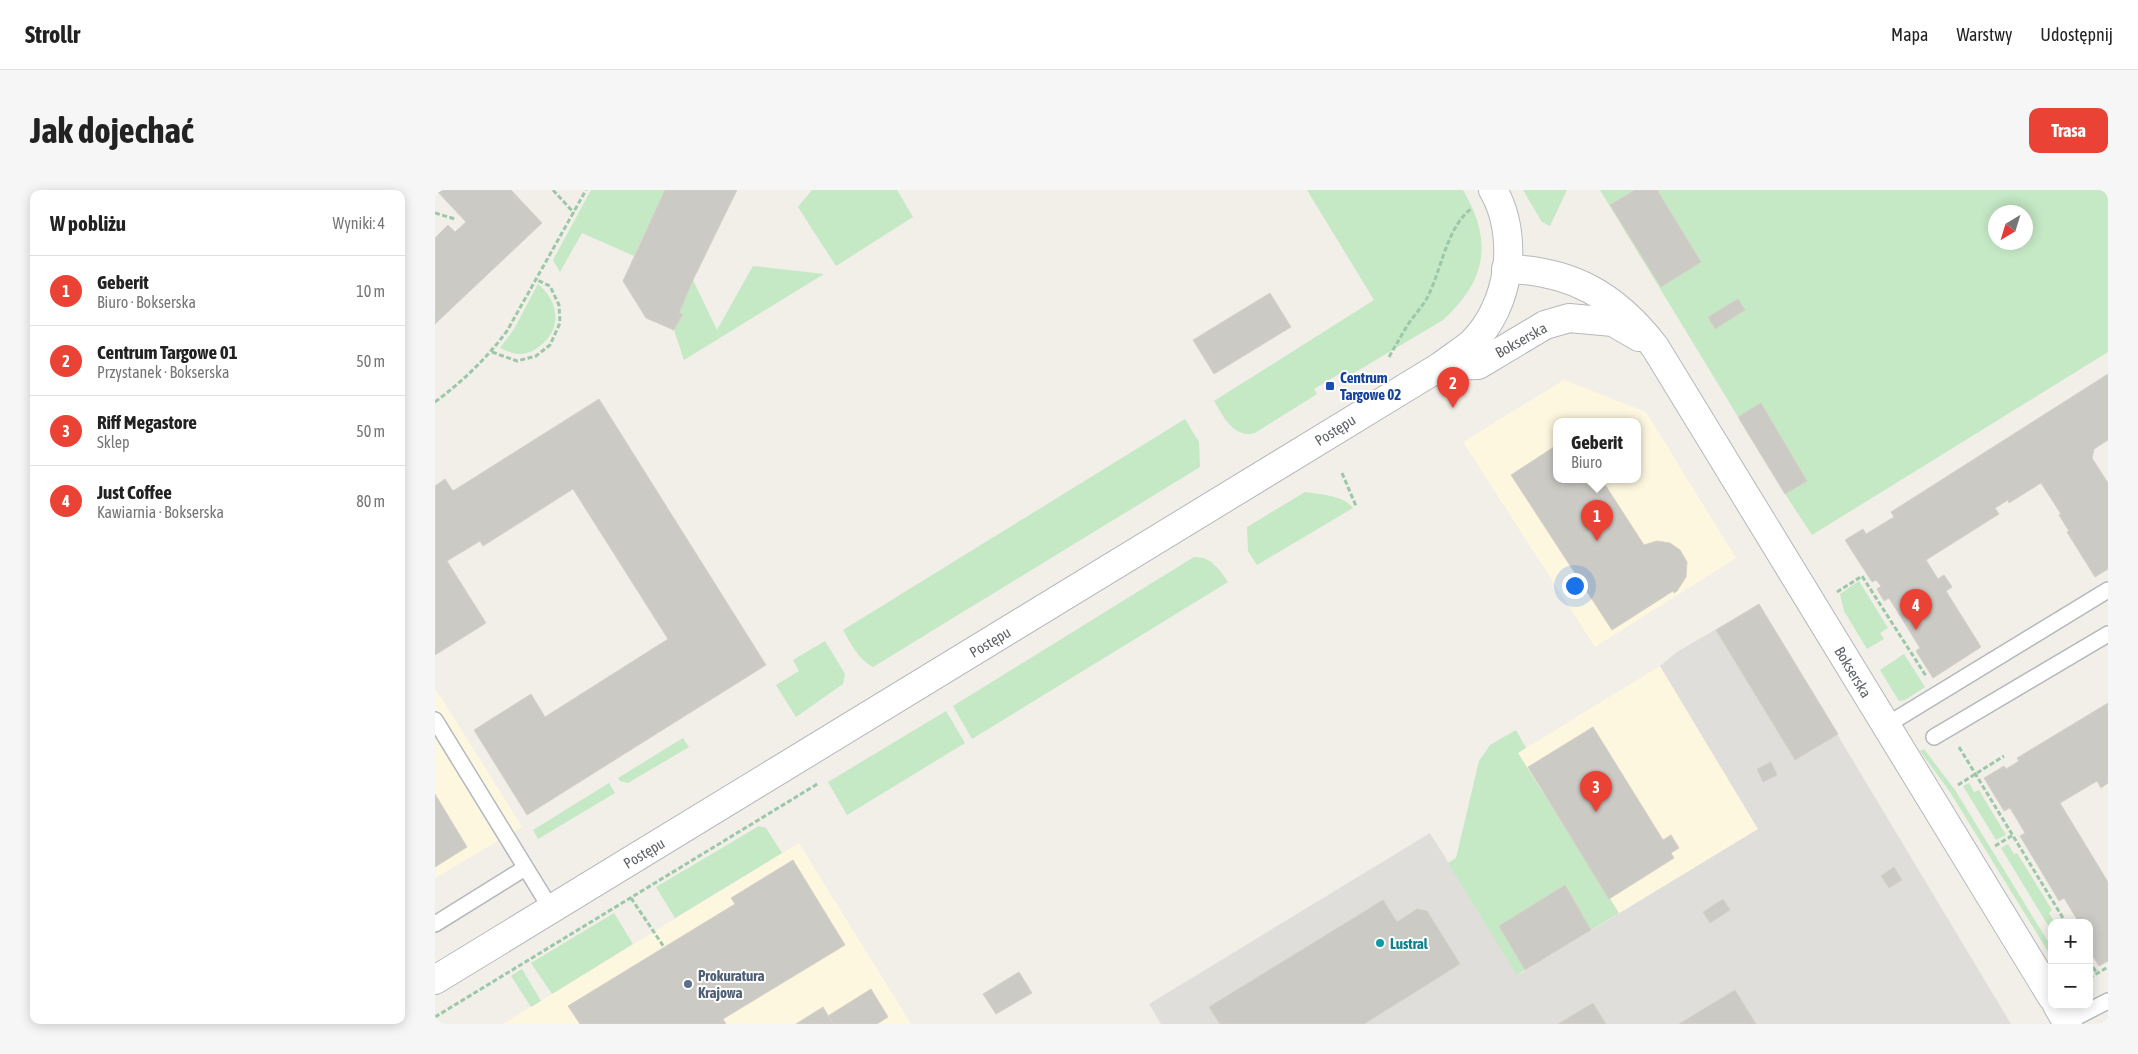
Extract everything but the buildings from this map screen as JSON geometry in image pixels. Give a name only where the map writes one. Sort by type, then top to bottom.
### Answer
[{"type":"street","points":[[1485,197],[1504,216],[1509,241],[1506,270]]},
{"type":"street","name":"Bokserska","points":[[1506,270],[1529,270],[1559,276],[1589,288],[1614,303],[1638,324],[1655,347],[2048,991]]},
{"type":"street","name":"Postępu","points":[[435,980],[1441,366],[1472,343],[1489,322],[1501,298],[1506,270]]},
{"type":"street","name":"Bokserska","points":[[1441,366],[1478,365],[1545,324],[1569,318],[1613,322],[1655,347]]},
{"type":"lane","points":[[1885,726],[2108,590]]},
{"type":"lane","points":[[1934,737],[2108,634]]},
{"type":"lane","points":[[435,720],[551,910]]},
{"type":"lane","points":[[435,924],[525,868]]},
{"type":"lane","points":[[2064,1017],[2108,1001]]},
{"type":"path","points":[[553,190],[574,213]]},
{"type":"path","points":[[435,402],[470,375],[492,352],[507,331],[586,190]]},
{"type":"path","points":[[1389,356],[1429,293],[1444,252],[1464,214],[1485,197]]},
{"type":"path","points":[[435,213],[455,218]]},
{"type":"path","points":[[492,352],[517,361],[536,356],[550,345],[560,323],[559,305],[549,286],[535,279]]},
{"type":"path","points":[[1342,473],[1356,506]]},
{"type":"path","points":[[1831,596],[1862,576],[1937,694]]},
{"type":"path","points":[[1957,744],[2063,919]]},
{"type":"path","points":[[1958,785],[2004,756]]},
{"type":"path","points":[[435,1017],[819,784]]},
{"type":"path","points":[[1995,846],[2013,835]]},
{"type":"path","points":[[631,898],[665,947]]},
{"type":"path","points":[[2091,964],[2097,973]]},
{"type":"path","points":[[2093,976],[2108,967]]},
{"type":"shaded area","points":[[1564,380],[1646,412],[1736,558],[1595,647],[1463,442]]},
{"type":"shaded area","points":[[1759,604],[2011,1024],[1161,1024],[1149,1004],[1430,833],[1518,975],[1758,829],[1660,666],[1677,652]]},
{"type":"shaded area","points":[[1660,666],[1758,829],[1619,913],[1518,753]]},
{"type":"shaded area","points":[[435,688],[522,827],[435,878]]},
{"type":"shaded area","points":[[799,843],[911,1024],[503,1024]]},
{"type":"green space","points":[[591,190],[665,190],[634,256],[582,233],[560,272],[553,260]]},
{"type":"green space","points":[[812,190],[897,190],[913,217],[836,266],[798,207]]},
{"type":"green space","points":[[1307,190],[1463,190],[1479,226],[1481,259],[1477,275],[1458,305],[1443,320],[1344,379],[1339,374],[1314,389],[1317,394],[1255,433],[1241,433],[1230,425],[1214,401],[1374,300]]},
{"type":"green space","points":[[1523,190],[1567,190],[1550,226],[1542,222]]},
{"type":"green space","points":[[1600,190],[2108,190],[2108,352],[1812,535],[1785,494]]},
{"type":"green space","points":[[753,266],[824,274],[684,360],[674,330],[683,315],[679,313],[693,280],[717,330]]},
{"type":"green space","points":[[538,284],[545,291],[554,306],[555,322],[553,331],[537,349],[523,354],[500,348],[514,329]]},
{"type":"green space","points":[[1185,419],[1199,442],[1200,467],[873,667],[855,651],[843,630]]},
{"type":"green space","points":[[1305,492],[1338,498],[1353,508],[1257,565],[1248,551],[1247,527]]},
{"type":"green space","points":[[1194,557],[1210,561],[1228,582],[972,739],[953,706]]},
{"type":"green space","points":[[1859,581],[1888,628],[1880,633],[1884,639],[1867,649],[1844,611],[1840,594]]},
{"type":"green space","points":[[825,641],[845,674],[843,684],[796,717],[776,685],[799,671],[793,660]]},
{"type":"green space","points":[[1904,654],[1925,687],[1905,700],[1899,701],[1880,670]]},
{"type":"green space","points":[[946,711],[965,743],[847,815],[828,782]]},
{"type":"green space","points":[[1516,730],[1526,748],[1518,753],[1619,913],[1591,930],[1565,886],[1499,926],[1525,970],[1517,975],[1448,863],[1456,858],[1479,761],[1490,745]]},
{"type":"green space","points":[[683,738],[689,747],[628,783],[620,781],[618,778]]},
{"type":"green space","points":[[1924,749],[1955,790],[2048,941],[2048,951],[1950,792],[1920,751]]},
{"type":"green space","points":[[609,783],[615,793],[538,839],[533,830]]},
{"type":"green space","points":[[1969,783],[1974,792],[1979,790],[2006,835],[1996,840],[1963,786]]},
{"type":"green space","points":[[759,826],[766,828],[782,853],[675,918],[656,887]]},
{"type":"green space","points":[[2008,844],[2014,854],[2017,853],[2052,910],[2049,913],[2053,919],[2048,919],[2048,925],[2001,848]]},
{"type":"green space","points":[[614,913],[633,944],[552,994],[531,963]]},
{"type":"green space","points":[[522,969],[541,1001],[531,1007],[511,976]]},
{"type":"place","name":"Centrum Targowe 02","points":[[1330,386]]},
{"type":"place","name":"Centrum Targowe 01","points":[[1453,408]]},
{"type":"place","name":"Geberit","points":[[1597,541]]},
{"type":"place","name":"Just Coffee","points":[[1916,630]]},
{"type":"place","name":"Riff Megastore","points":[[1596,812]]},
{"type":"place","name":"Lustral","points":[[1380,943]]},
{"type":"place","name":"Prokuratura Krajowa","points":[[688,984]]}]
